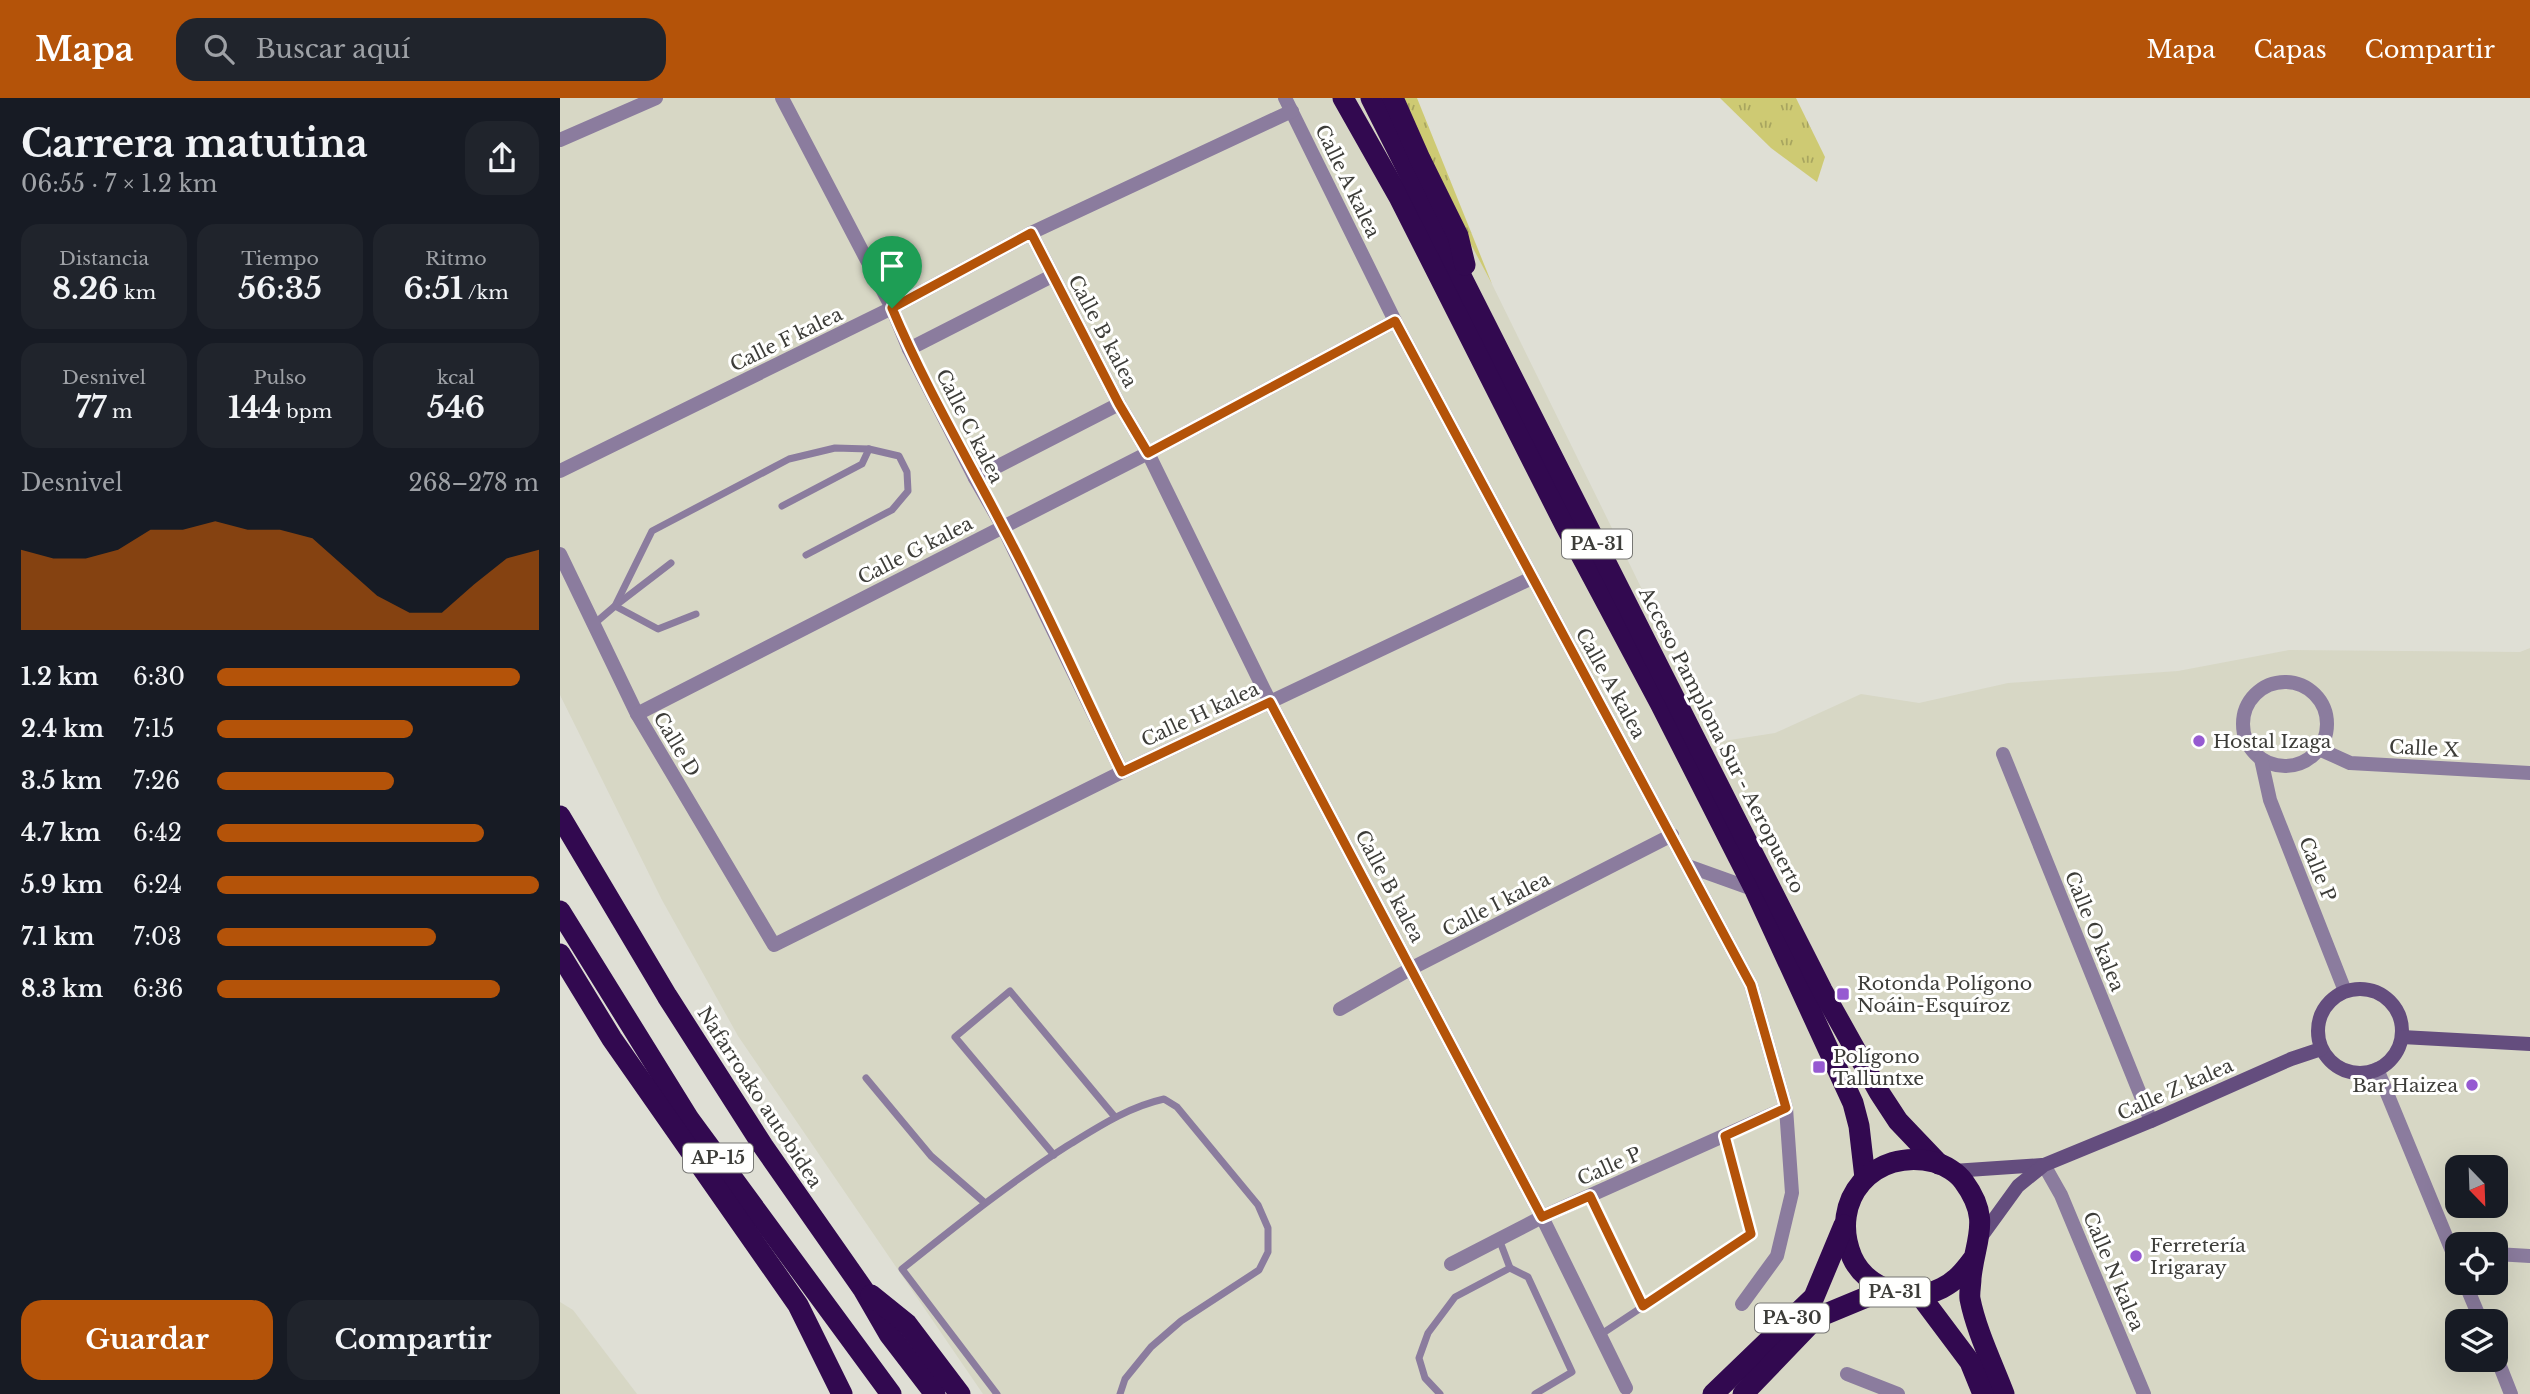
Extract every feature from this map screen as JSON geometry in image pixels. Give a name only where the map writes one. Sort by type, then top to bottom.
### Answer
[{"type":"highway","name":"Acceso Pamplona Sur - Aeropuerto","points":[[1343,98],[1399,197],[1755,890]]},
{"type":"highway","name":"Acceso Pamplona Sur - Aeropuerto","points":[[1371,98],[1822,990],[1892,1111],[1946,1168]]},
{"type":"highway","points":[[1393,98],[1458,236],[1473,298]]},
{"type":"highway","name":"Nafarroako autobidea","points":[[560,816],[667,996],[734,1100],[863,1289],[888,1334],[935,1394]]},
{"type":"highway","name":"PA-31","points":[[1755,890],[1853,1103],[1859,1126],[1865,1178]]},
{"type":"highway","name":"AP-15","points":[[560,911],[690,1119],[891,1394]]},
{"type":"highway","points":[[560,954],[612,1040],[798,1305],[842,1394]]},
{"type":"highway","points":[[1845,1223],[1854,1192],[1865,1178],[1881,1167],[1900,1160],[1920,1159],[1946,1168]]},
{"type":"highway","name":"PA-31","points":[[1946,1168],[1964,1182],[1980,1215],[1980,1238],[1973,1259],[1970,1298],[2004,1394]]},
{"type":"highway","name":"PA-31","points":[[1845,1223],[1847,1244],[1855,1263],[1868,1278],[1886,1289],[1902,1294],[1919,1294],[1941,1289],[1959,1276],[1973,1259]]},
{"type":"highway","name":"PA-30","points":[[1713,1394],[1814,1297],[1845,1223]]},
{"type":"highway","points":[[863,1289],[907,1324],[960,1394]]},
{"type":"highway","name":"PA-30","points":[[1743,1394],[1816,1318],[1886,1289]]},
{"type":"highway","points":[[1919,1294],[1970,1362],[1983,1394]]},
{"type":"street","points":[[560,140],[656,98]]},
{"type":"street","name":"Calle C kalea","points":[[782,98],[892,308],[909,349],[975,478],[1003,527],[1122,772]]},
{"type":"street","name":"Calle F kalea","points":[[560,471],[892,308],[1031,233],[1288,104]]},
{"type":"street","name":"Calle A kalea","points":[[1288,104],[1395,321],[1751,985],[1786,1108],[1792,1193],[1777,1256],[1742,1304]]},
{"type":"street","name":"Calle B kalea","points":[[1031,233],[1119,404],[1148,453],[1270,702],[1542,1217],[1629,1392]]},
{"type":"street","name":"Calle B kalea","points":[[909,349],[1052,276]]},
{"type":"street","name":"Calle G kalea","points":[[637,714],[1148,453],[1395,321]]},
{"type":"street","name":"Calle B kalea","points":[[975,478],[1119,404]]},
{"type":"street","name":"Calle D","points":[[560,554],[637,714],[774,945]]},
{"type":"street","name":"Calle H kalea","points":[[774,945],[1122,772],[1532,578]]},
{"type":"street","points":[[2278,683],[2305,687],[2316,696],[2324,708],[2327,722],[2325,736],[2319,748],[2312,756],[2293,765],[2282,766],[2262,759],[2251,749],[2245,737],[2245,716],[2253,697],[2264,688],[2278,683]]},
{"type":"street","name":"Calle X","points":[[2319,748],[2350,763],[2530,773]]},
{"type":"street","name":"Calle O kalea","points":[[2003,754],[2151,1121]]},
{"type":"street","name":"Calle P","points":[[2262,759],[2270,800],[2345,991]]},
{"type":"street","name":"Calle I kalea","points":[[1340,1009],[1412,968],[1672,835]]},
{"type":"street","points":[[1688,866],[1755,890]]},
{"type":"street","points":[[2362,988],[2380,992],[2394,1004],[2402,1020],[2402,1038],[2396,1054],[2377,1069],[2366,1073],[2348,1072],[2332,1063],[2321,1049],[2317,1036],[2318,1021],[2328,1003],[2345,991],[2362,988]]},
{"type":"street","points":[[2402,1038],[2530,1044]]},
{"type":"street","name":"Calle Z kalea","points":[[2043,1165],[2291,1059],[2321,1049]]},
{"type":"street","points":[[2377,1069],[2445,1232]]},
{"type":"street","name":"Calle P","points":[[1451,1264],[1542,1217],[1786,1108]]},
{"type":"street","points":[[1946,1168],[2043,1165]]},
{"type":"street","points":[[1980,1238],[2018,1186],[2043,1165]]},
{"type":"street","name":"Calle N kalea","points":[[2043,1165],[2061,1195],[2144,1394]]},
{"type":"street","points":[[2508,1255],[2530,1256]]},
{"type":"street","points":[[2502,1372],[2511,1394]]},
{"type":"street","points":[[1847,1374],[1898,1394]]},
{"type":"lane","points":[[615,606],[652,531],[789,459],[835,448],[869,449],[899,456],[907,472],[908,491],[892,510],[806,555]]},
{"type":"lane","points":[[782,506],[862,464],[869,449]]},
{"type":"lane","points":[[594,624],[671,563]]},
{"type":"lane","points":[[615,606],[658,629],[696,614]]},
{"type":"lane","points":[[1054,1155],[955,1037],[1010,991],[1115,1117]]},
{"type":"lane","points":[[866,1077],[931,1156],[985,1203]]},
{"type":"lane","points":[[997,1394],[902,1269],[985,1203],[1054,1155],[1115,1117],[1144,1104],[1164,1099],[1177,1107],[1258,1205],[1268,1228],[1268,1252],[1259,1270],[1181,1321],[1152,1347],[1125,1379],[1121,1394]]},
{"type":"lane","points":[[1600,1335],[1751,1234],[1725,1136]]},
{"type":"lane","points":[[1590,1196],[1643,1306]]},
{"type":"lane","points":[[1499,1239],[1510,1268],[1528,1277],[1572,1372],[1535,1394]]},
{"type":"lane","points":[[1440,1394],[1425,1378],[1419,1358],[1427,1333],[1455,1297],[1510,1268]]},
{"type":"shaded area","points":[[560,98],[1393,98],[1492,284],[1717,742],[1775,733],[1861,694],[1919,703],[2008,683],[2178,671],[2289,650],[2520,652],[2530,648],[2530,1394],[983,1394],[738,1036],[662,900],[560,695]]},
{"type":"shaded area","points":[[560,1302],[573,1310],[637,1394],[560,1394]]},
{"type":"green space","points":[[1393,98],[1417,98],[1492,284]]},
{"type":"green space","points":[[1720,98],[1796,98],[1825,157],[1817,182],[1771,148]]},
{"type":"place","name":"Hostal Izaga","points":[[2199,741]]},
{"type":"place","name":"Rotonda Polígono Noáin-Esquíroz","points":[[1843,994]]},
{"type":"place","name":"Polígono Talluntxe","points":[[1819,1067]]},
{"type":"place","name":"Bar Haizea","points":[[2472,1085]]},
{"type":"place","name":"Ferretería Irigaray","points":[[2136,1256]]},
{"type":"route","points":[[1031,233],[1119,404],[1148,453],[1395,321],[1751,985],[1786,1108],[1725,1136],[1751,1234],[1643,1306],[1590,1196],[1542,1217],[1270,702],[1122,772],[1003,527],[909,349],[892,308],[1031,233]]}]
